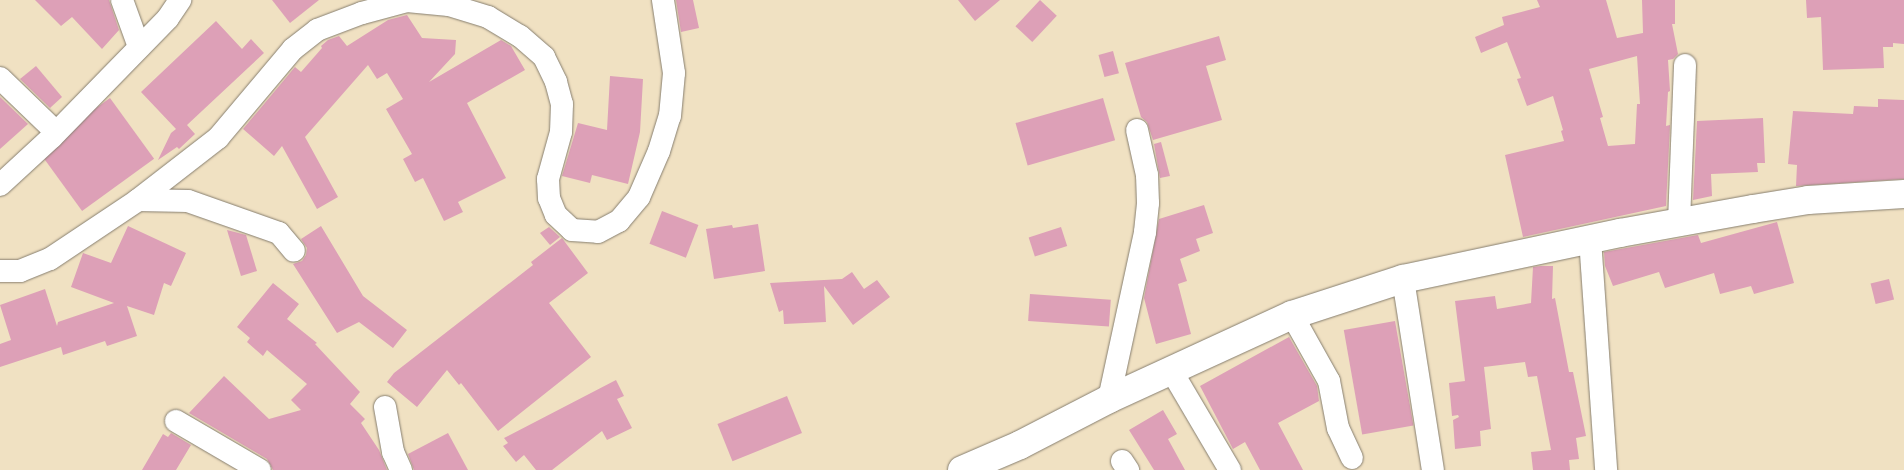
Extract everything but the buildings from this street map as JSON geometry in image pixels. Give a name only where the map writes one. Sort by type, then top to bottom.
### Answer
[{"type":"street","points":[[122,0],[139,47]]},
{"type":"street","points":[[0,185],[56,132],[168,18],[180,0]]},
{"type":"street","points":[[0,271],[20,271],[50,259],[138,200],[218,138],[293,49],[317,30],[362,13],[407,1],[448,5],[488,17],[520,36],[544,57],[556,82],[562,104],[561,132],[548,179],[549,198],[556,215],[572,230],[598,232],[619,221],[638,197],[660,151],[670,116],[674,73],[663,0]]},
{"type":"street","points":[[1679,222],[1685,65]]},
{"type":"street","points":[[0,78],[56,132]]},
{"type":"street","points":[[1109,398],[1145,232],[1148,203],[1147,175],[1137,130]]},
{"type":"street","points":[[962,470],[1020,445],[1109,398],[1292,315],[1402,279],[1590,239],[1808,200],[1904,194]]},
{"type":"street","points":[[138,200],[188,201],[279,233],[294,251]]},
{"type":"street","points":[[1590,239],[1606,470]]},
{"type":"street","points":[[1402,279],[1434,470]]},
{"type":"street","points":[[1292,315],[1328,381],[1338,428],[1352,458]]},
{"type":"street","points":[[1170,370],[1230,470]]},
{"type":"street","points":[[385,407],[393,452],[401,470]]},
{"type":"street","points":[[176,421],[260,470]]}]
